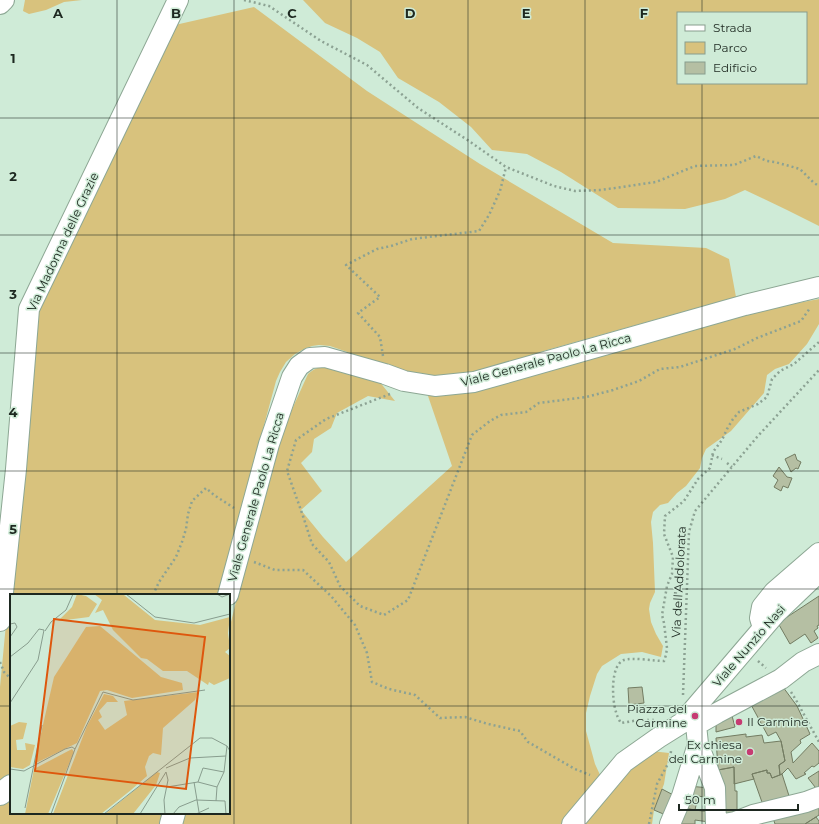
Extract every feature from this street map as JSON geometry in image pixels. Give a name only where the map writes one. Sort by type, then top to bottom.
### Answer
[{"type":"main road","points":[[0,794],[10,787]]},
{"type":"main road","points":[[171,824],[174,814]]},
{"type":"street","points":[[0,4],[4,0]]},
{"type":"street","name":"Via Madonna delle Grazie","points":[[0,621],[16,469],[29,309],[178,0]]},
{"type":"street","name":"Viale Generale Paolo La Ricca","points":[[228,594],[269,444],[292,377],[299,366],[310,358],[325,356],[404,381],[435,386],[474,382],[745,305],[819,287]]},
{"type":"street","points":[[763,628],[760,618],[762,607],[774,592],[819,553]]},
{"type":"street","name":"Viale Nunzio Nasi","points":[[691,719],[776,613],[819,572]]},
{"type":"street","points":[[572,824],[624,762],[662,735],[691,719],[717,713],[781,679],[803,662],[819,654]]},
{"type":"street","points":[[691,719],[698,744],[714,788],[716,824]]},
{"type":"street","points":[[670,824],[682,796],[698,744]]},
{"type":"street","points":[[724,824],[806,802],[819,797]]},
{"type":"path","points":[[244,0],[269,6],[321,41],[367,65],[418,108],[506,167],[554,186],[575,191],[595,190],[656,182],[695,166],[734,165],[756,156],[767,161],[800,169],[814,184],[819,186]]},
{"type":"path","points":[[380,337],[358,313],[380,297],[346,265],[377,249],[412,239],[480,231],[497,197],[506,167]]},
{"type":"path","points":[[404,381],[397,391],[326,419],[296,440],[287,471],[312,544],[329,562],[340,586],[360,606],[384,615],[408,600],[472,435],[490,421],[501,415],[526,412],[539,403],[586,397],[613,390],[639,381],[660,369],[680,367],[735,349],[801,321],[812,306]]},
{"type":"path","points":[[649,824],[657,784],[670,760],[672,749],[662,735],[662,728],[659,721],[639,720],[621,723],[616,712],[614,699],[614,677],[618,665],[622,661],[630,659],[664,661],[666,655],[662,615],[667,586],[672,574],[673,557],[664,534],[665,516],[684,501],[698,479],[710,468],[713,452],[722,440],[728,426],[739,412],[758,404],[767,397],[772,379],[780,371],[794,364],[819,342]]},
{"type":"path","name":"Via dell'Addolorata","points":[[691,719],[689,532],[695,511],[757,437],[819,370]]},
{"type":"path","points":[[712,455],[722,459]]},
{"type":"path","points":[[727,463],[732,467]]},
{"type":"path","points":[[154,594],[167,569],[176,557],[186,529],[192,501],[206,488],[230,506],[249,516]]},
{"type":"path","points":[[239,556],[275,570],[302,570],[330,596],[355,625],[367,653],[372,682],[389,689],[415,695],[440,718],[465,717],[520,731],[528,742],[575,769],[608,782]]},
{"type":"path","points":[[0,662],[4,672],[10,678]]},
{"type":"green space","points":[[25,0],[82,0],[64,2],[46,10],[29,14],[23,11]]},
{"type":"green space","points":[[303,0],[819,0],[819,226],[745,190],[725,199],[685,209],[618,208],[561,172],[527,154],[492,150],[471,127],[439,102],[398,78],[380,52],[357,38],[325,23]]},
{"type":"green space","points":[[254,7],[367,91],[480,164],[613,243],[706,248],[729,259],[736,297],[547,350],[503,365],[449,376],[421,375],[379,364],[330,346],[312,346],[295,354],[286,362],[276,381],[219,594],[10,594],[10,775],[0,782],[0,687],[36,309],[175,25]]},
{"type":"green space","points":[[819,299],[819,324],[807,344],[789,364],[775,369],[767,375],[764,393],[731,431],[706,449],[700,468],[686,486],[668,503],[660,505],[653,512],[651,522],[655,592],[649,609],[651,622],[663,646],[661,657],[642,652],[621,654],[602,666],[597,674],[586,713],[586,731],[595,764],[601,777],[562,824],[181,824],[184,814],[230,814],[230,626],[249,549],[273,464],[289,416],[308,374],[316,368],[325,366],[379,381],[395,401],[368,396],[337,413],[331,428],[314,439],[312,452],[301,463],[322,491],[301,510],[346,562],[452,466],[428,396],[459,392],[543,373],[750,312]]},
{"type":"green space","points":[[651,751],[669,753],[664,784],[654,810],[652,824],[580,824],[613,786]]},
{"type":"green space","points":[[10,798],[10,814],[162,814],[159,824],[0,824],[0,806]]},
{"type":"building","points":[[795,454],[797,460],[801,462],[798,469],[796,468],[791,472],[785,459]]},
{"type":"building","points":[[779,467],[787,477],[792,478],[788,488],[783,486],[781,491],[774,487],[778,480],[773,476]]},
{"type":"building","points":[[819,596],[819,625],[814,631],[818,638],[811,643],[805,634],[790,644],[778,623]]},
{"type":"building","points":[[780,683],[797,706],[810,734],[800,740],[801,743],[791,752],[793,763],[812,743],[819,751],[819,763],[814,767],[812,766],[804,773],[806,774],[796,779],[788,768],[780,775],[779,765],[785,761],[781,741],[776,732],[768,736],[749,701]]},
{"type":"building","points":[[642,687],[644,703],[629,705],[628,688]]},
{"type":"building","points":[[731,712],[735,727],[716,732],[716,720]]},
{"type":"building","name":"Ex chiesa del Carmine","points":[[746,734],[746,737],[762,735],[764,743],[781,741],[785,761],[779,765],[780,775],[772,778],[770,773],[767,773],[767,770],[752,774],[754,779],[734,784],[734,767],[718,770],[716,738]]},
{"type":"building","points":[[734,767],[735,791],[737,791],[737,818],[720,819],[718,770]]},
{"type":"building","points":[[767,770],[767,773],[770,773],[772,778],[782,774],[791,802],[763,805],[752,774]]},
{"type":"building","points":[[819,771],[819,792],[808,778]]},
{"type":"building","points":[[688,786],[710,788],[710,798],[698,796],[695,810],[682,808]]},
{"type":"building","points":[[662,789],[677,797],[668,816],[654,810]]},
{"type":"building","points":[[819,801],[819,815],[805,824],[775,824],[772,815]]},
{"type":"building","points":[[682,808],[709,812],[709,822],[695,820],[695,824],[676,824]]},
{"type":"building","points":[[816,817],[819,824],[805,824]]},
{"type":"place","name":"Piazza del Carmine","points":[[695,716]]},
{"type":"place","name":"Il Carmine","points":[[739,722]]},
{"type":"place","name":"Ex chiesa del Carmine","points":[[750,752]]}]
